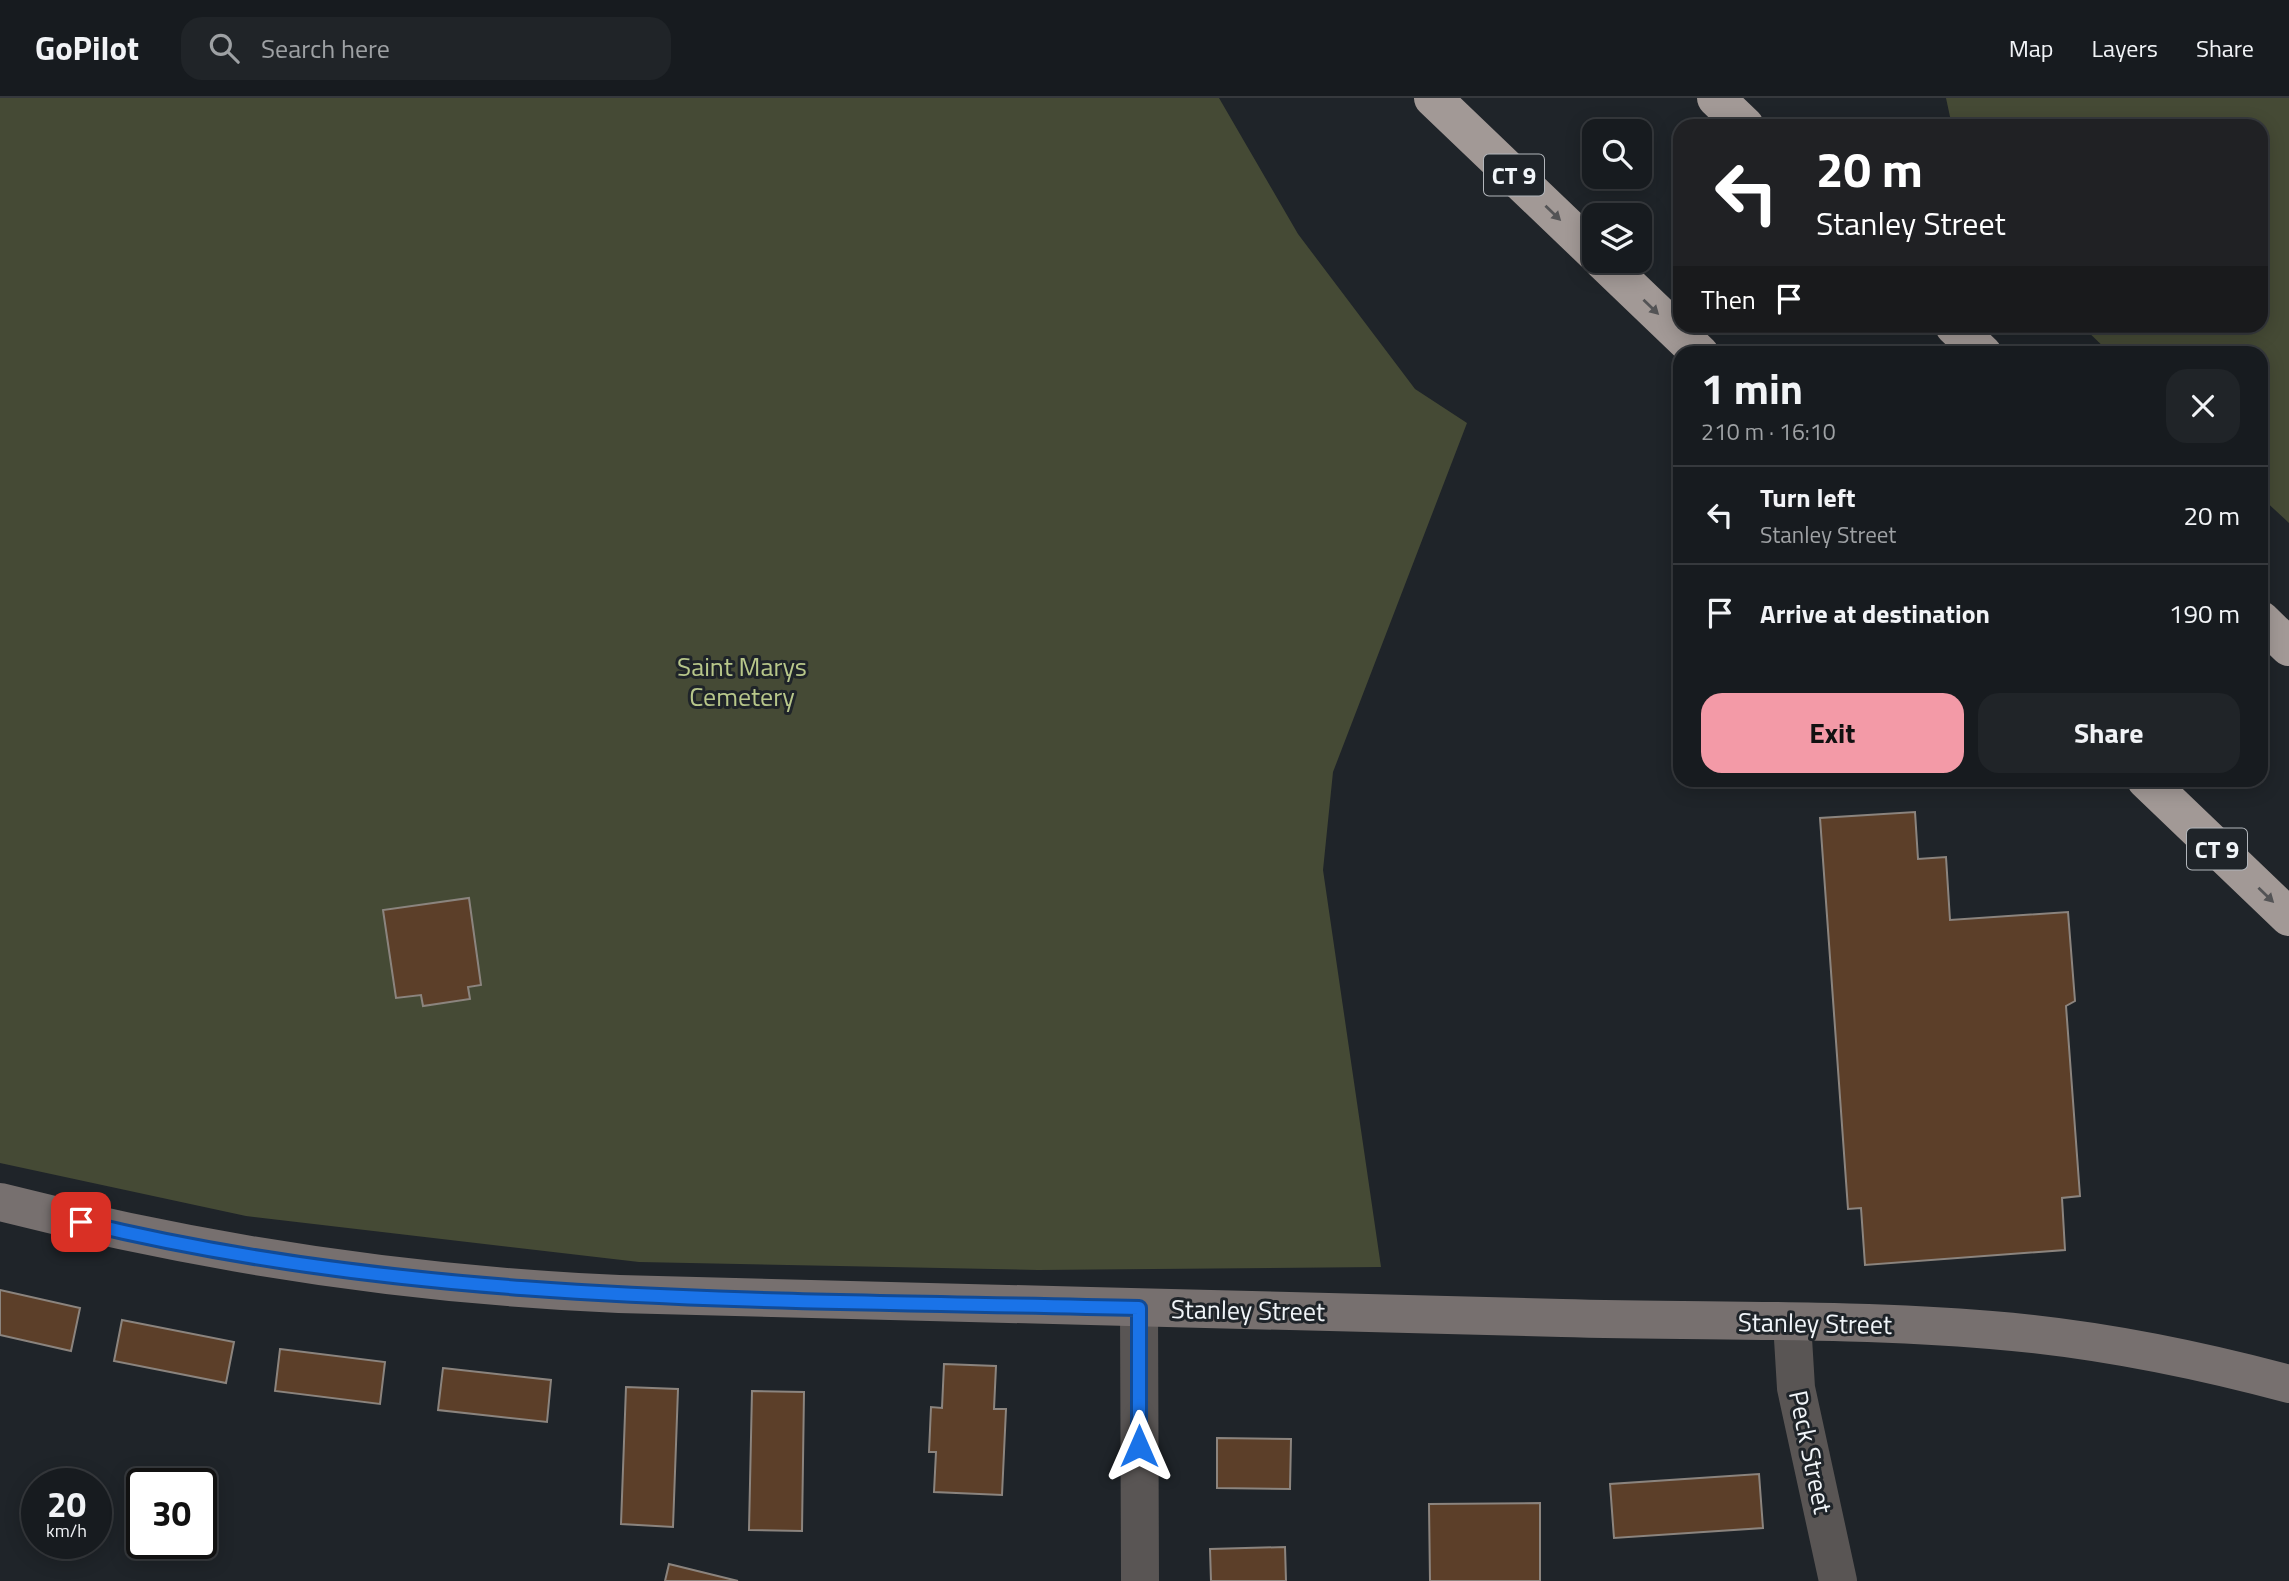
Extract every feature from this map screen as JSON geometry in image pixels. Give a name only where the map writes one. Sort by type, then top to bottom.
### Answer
[{"type":"highway","name":"CT 9","points":[[1433,98],[1582,241]]},
{"type":"highway","points":[[1716,98],[1738,119]]},
{"type":"highway","points":[[1616,273],[1673,328]]},
{"type":"highway","points":[[1678,333],[1692,346]]},
{"type":"highway","points":[[1961,333],[1975,346]]},
{"type":"highway","points":[[2268,627],[2289,647]]},
{"type":"highway","name":"CT 9","points":[[2153,787],[2289,917]]},
{"type":"main road","name":"Stanley Street","points":[[0,1202],[99,1227],[227,1253],[450,1283],[619,1294],[1916,1325],[2048,1336],[2190,1361],[2289,1384]]},
{"type":"street","points":[[1139,1308],[1140,1581]]},
{"type":"street","name":"Peck Street","points":[[1793,1322],[1796,1388],[1838,1581]]},
{"type":"green space","name":"Saint Marys Cemetery","points":[[0,98],[1219,98],[1298,234],[1415,389],[1467,423],[1333,772],[1323,870],[1381,1267],[1038,1270],[639,1262],[246,1216],[0,1163]]},
{"type":"green space","points":[[1946,98],[2289,98],[2289,523],[2268,504],[2268,346],[2103,346],[2089,333],[2268,333],[2268,119],[1950,119]]},
{"type":"building","points":[[1915,812],[1918,859],[1946,857],[1950,920],[2068,912],[2075,1001],[2066,1006],[2080,1196],[2062,1198],[2065,1250],[1865,1265],[1861,1208],[1848,1209],[1820,818]]},
{"type":"building","points":[[469,898],[481,985],[468,987],[470,999],[423,1006],[421,995],[396,998],[383,910]]},
{"type":"building","points":[[0,1290],[80,1308],[71,1351],[0,1335]]},
{"type":"building","points":[[122,1320],[234,1342],[226,1383],[114,1361]]},
{"type":"building","points":[[280,1349],[385,1362],[380,1404],[275,1391]]},
{"type":"building","points":[[944,1364],[996,1366],[994,1409],[1006,1409],[1002,1495],[934,1492],[936,1452],[929,1452],[931,1407],[942,1408]]},
{"type":"building","points":[[443,1368],[551,1380],[547,1422],[438,1410]]},
{"type":"building","points":[[626,1387],[678,1389],[673,1527],[621,1524]]},
{"type":"building","points":[[752,1391],[804,1392],[802,1531],[749,1530]]},
{"type":"building","points":[[1217,1438],[1291,1439],[1290,1489],[1217,1488]]},
{"type":"building","points":[[1759,1474],[1763,1528],[1614,1538],[1610,1484]]},
{"type":"building","points":[[1540,1503],[1540,1581],[1430,1581],[1429,1504]]},
{"type":"building","points":[[1285,1547],[1286,1581],[1211,1581],[1210,1549]]},
{"type":"building","points":[[669,1564],[738,1581],[665,1581]]},
{"type":"route","points":[[81,1222],[285,1263],[508,1288],[619,1294],[1139,1308],[1139,1446]]}]
